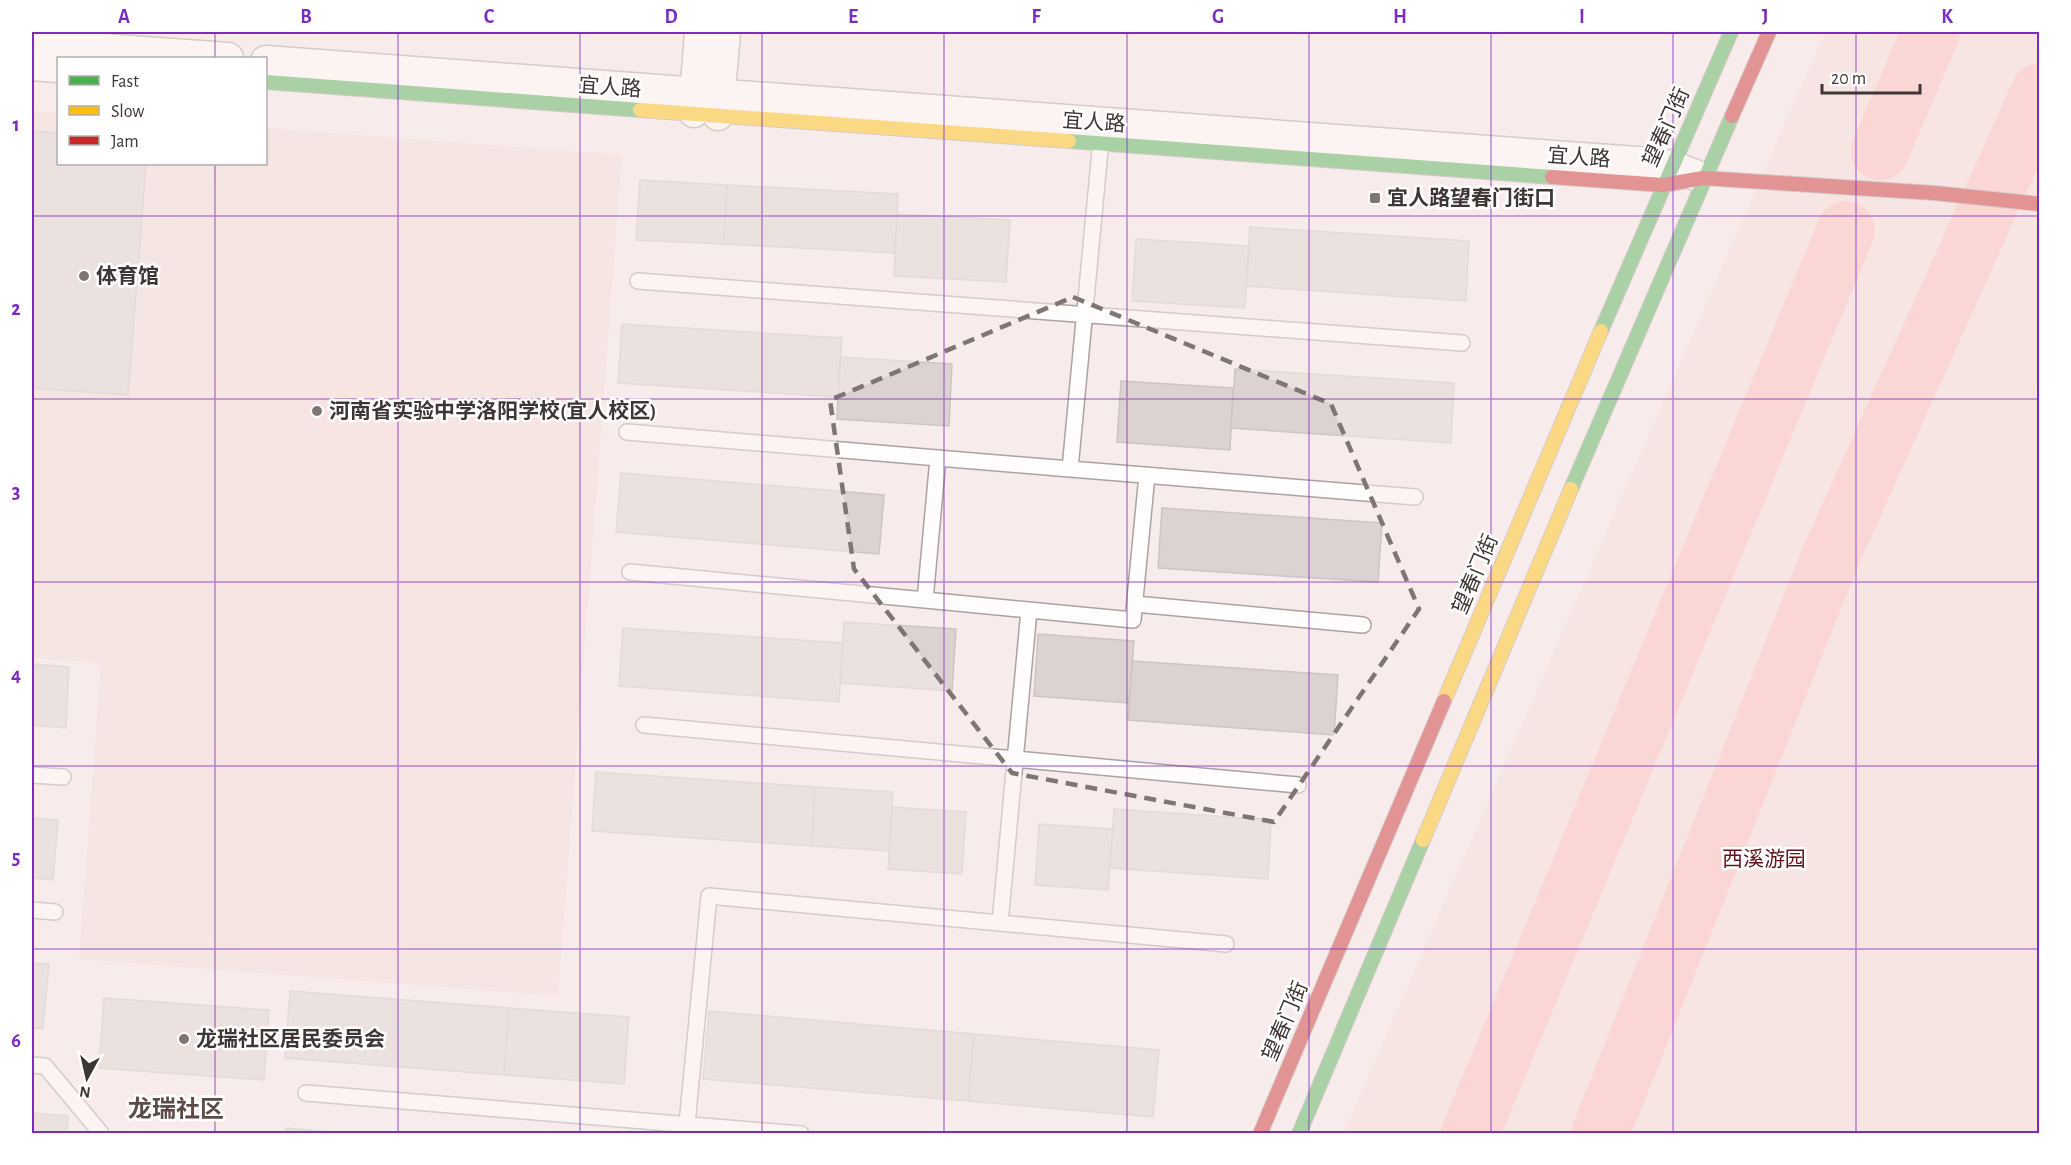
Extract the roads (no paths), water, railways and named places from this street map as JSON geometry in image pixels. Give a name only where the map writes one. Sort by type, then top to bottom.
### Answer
[{"type":"street","points":[[700,32],[707,104]]},
{"type":"street","points":[[707,104],[724,32]]},
{"type":"street","name":"望春门街","points":[[1260,1134],[1731,32]]},
{"type":"street","points":[[1299,1134],[1703,178],[1769,32]]},
{"type":"street","points":[[32,44],[214,57]]},
{"type":"street","name":"宜人路","points":[[267,61],[707,104]]},
{"type":"street","points":[[32,65],[57,67]]},
{"type":"street","name":"宜人路","points":[[267,82],[707,104],[1703,178]]},
{"type":"street","points":[[1703,178],[1934,193],[2038,204]]},
{"type":"lane","points":[[1070,469],[1102,133]]},
{"type":"lane","points":[[638,281],[1462,343]]},
{"type":"lane","points":[[627,432],[1415,497]]},
{"type":"lane","points":[[925,600],[938,458]]},
{"type":"lane","points":[[630,572],[1133,620],[1147,476]]},
{"type":"lane","points":[[1135,604],[1363,625]]},
{"type":"lane","points":[[1000,923],[1029,610]]},
{"type":"lane","points":[[644,725],[1298,784]]},
{"type":"lane","points":[[32,775],[63,777]]},
{"type":"lane","points":[[687,1129],[709,896],[1226,944]]},
{"type":"lane","points":[[32,910],[55,912]]},
{"type":"lane","points":[[32,1065],[45,1066],[104,1133]]},
{"type":"lane","points":[[306,1093],[687,1129],[801,1134]]},
{"type":"waterway","points":[[1880,151],[1931,32]]},
{"type":"waterway","points":[[1600,1134],[1830,558],[2040,92]]},
{"type":"waterway","points":[[1470,1134],[1846,230]]},
{"type":"place","name":"宜人路望春门街口","points":[[1375,198]]},
{"type":"place","name":"体育馆","points":[[84,276]]},
{"type":"place","name":"河南省实验中学洛阳学校(宜人校区)","points":[[317,411]]},
{"type":"place","name":"龙瑞社区居民委员会","points":[[184,1039]]},
{"type":"district","name":"龙瑞社区","points":[[176,1109]]},
{"type":"park label","name":"西溪游园","points":[[1764,859]]}]
